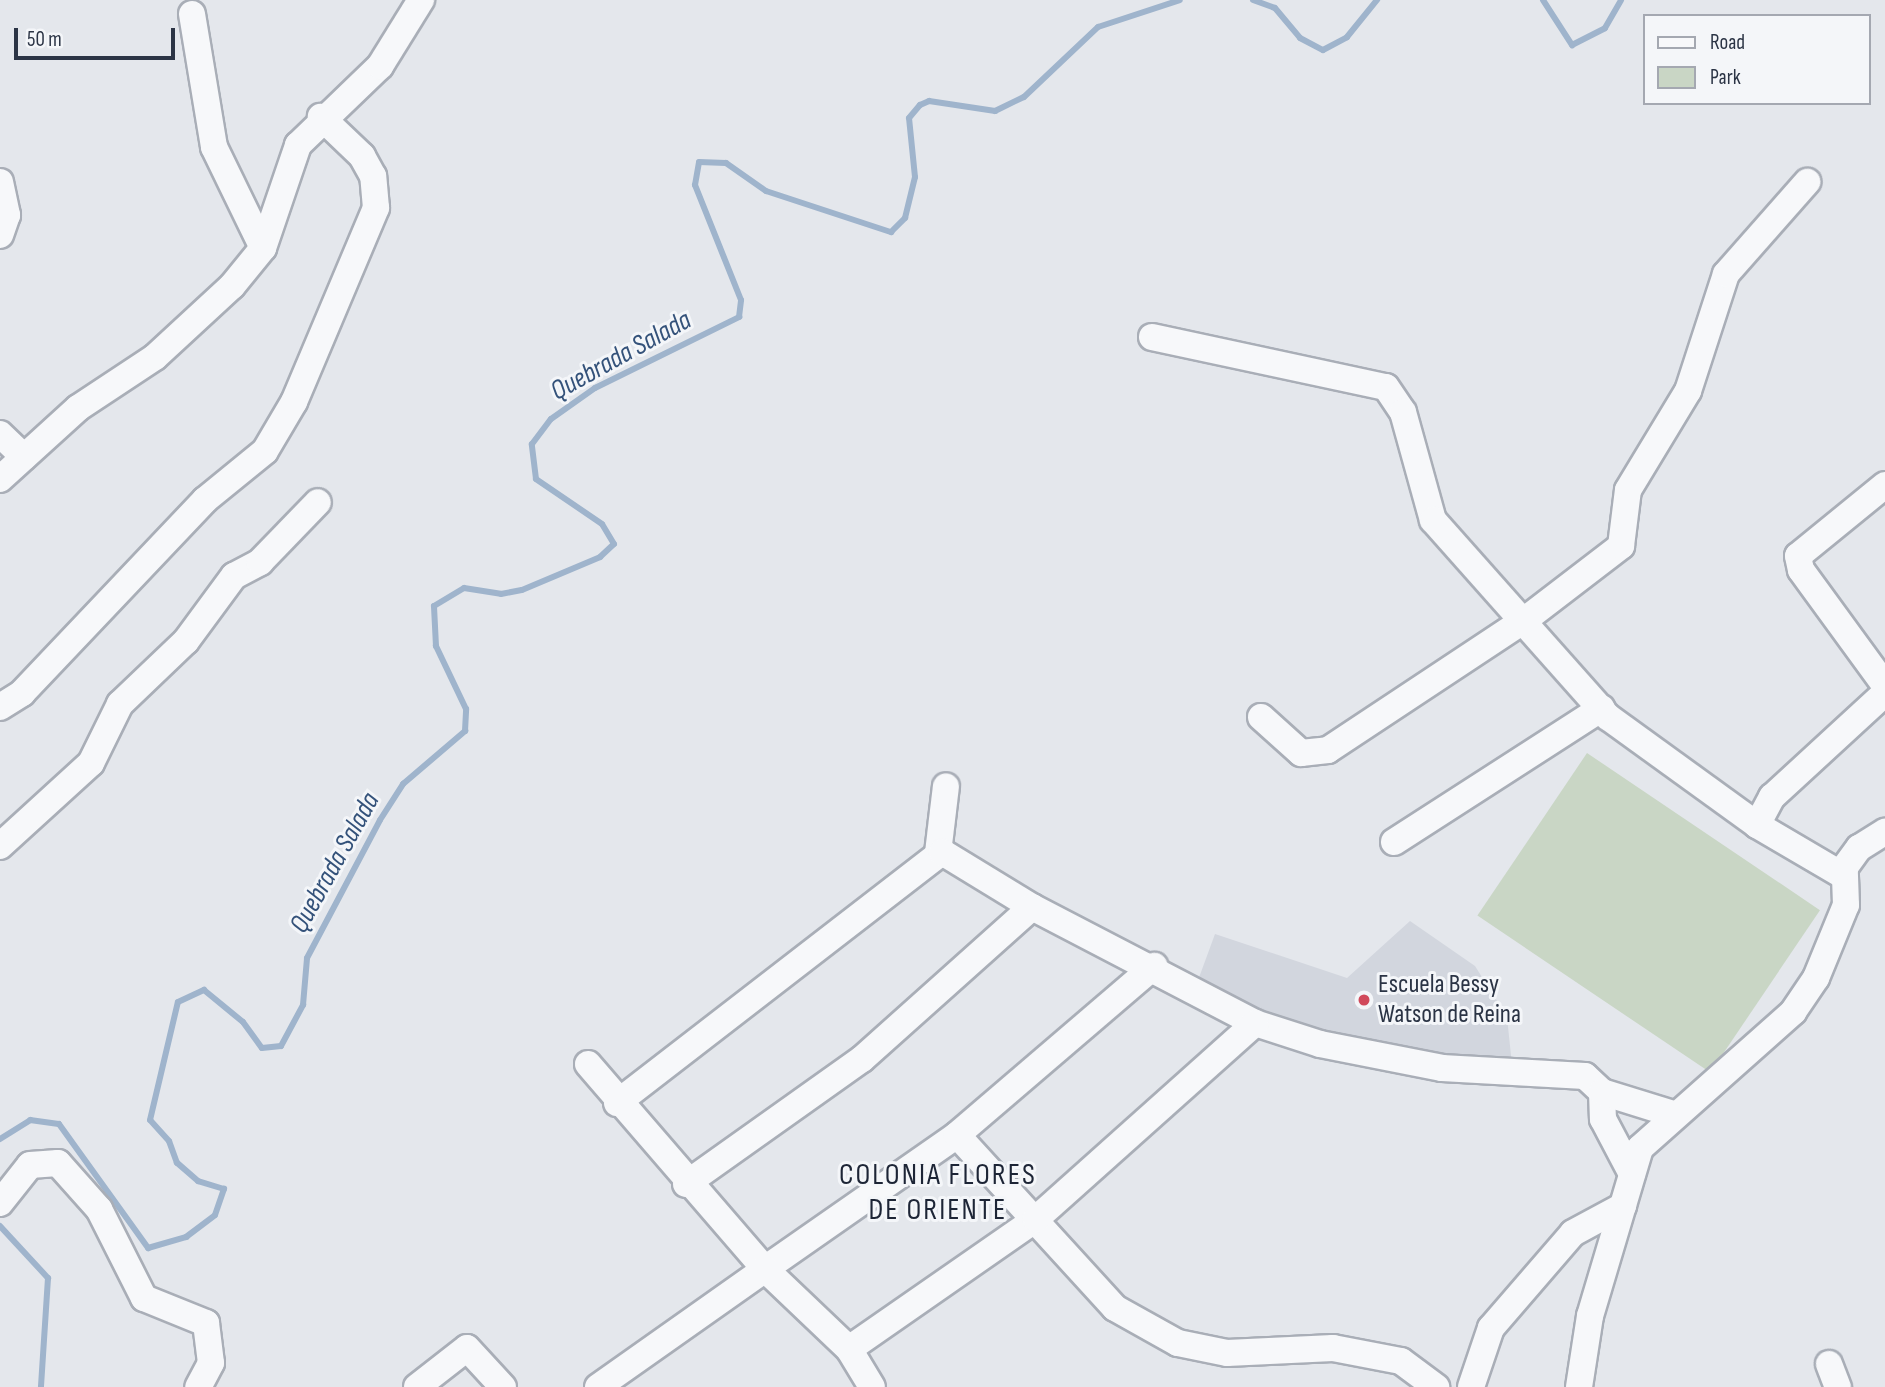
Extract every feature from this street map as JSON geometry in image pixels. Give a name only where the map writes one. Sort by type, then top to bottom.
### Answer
[{"type":"street","points":[[0,479],[78,408],[155,357],[263,248],[298,145],[321,117],[380,66],[421,0]]},
{"type":"street","points":[[192,14],[214,147],[263,248]]},
{"type":"street","points":[[0,707],[22,693],[205,500],[265,451],[294,402],[376,208],[373,176],[362,156],[321,117]]},
{"type":"street","points":[[0,182],[7,215],[0,235]]},
{"type":"street","points":[[1261,718],[1301,753],[1314,756],[1526,619],[1622,546],[1628,490],[1688,391],[1726,274],[1807,182]]},
{"type":"street","points":[[1152,337],[1386,387],[1403,412],[1433,520],[1526,619],[1602,708],[1757,825],[1844,876]]},
{"type":"street","points":[[0,434],[24,457]]},
{"type":"street","points":[[1885,485],[1798,556],[1801,570],[1885,685]]},
{"type":"street","points":[[0,846],[90,764],[124,698],[186,641],[234,576],[260,562],[318,502]]},
{"type":"street","points":[[1757,825],[1772,797],[1885,693]]},
{"type":"street","points":[[1394,842],[1602,708]]},
{"type":"street","points":[[617,1103],[938,853],[946,786]]},
{"type":"street","points":[[1578,1387],[1590,1317],[1632,1174],[1646,1139],[1776,1031],[1806,994],[1846,905],[1844,876],[1859,848],[1885,831]]},
{"type":"street","points":[[938,853],[1032,907],[1154,966],[1255,1023],[1320,1044],[1442,1068],[1585,1076],[1602,1092],[1673,1114]]},
{"type":"street","points":[[686,1184],[862,1059],[1032,907]]},
{"type":"street","points":[[598,1387],[957,1135],[1154,966]]},
{"type":"street","points":[[849,1349],[1036,1219],[1255,1023]]},
{"type":"street","points":[[588,1064],[617,1103],[686,1184],[765,1269],[849,1349],[872,1387]]},
{"type":"street","points":[[1602,1092],[1603,1119],[1632,1174]]},
{"type":"street","points":[[957,1135],[1115,1308],[1178,1343],[1227,1353],[1333,1348],[1401,1361],[1436,1387]]},
{"type":"street","points":[[0,1203],[30,1166],[58,1163],[99,1209],[144,1298],[206,1323],[211,1363],[198,1387]]},
{"type":"street","points":[[1471,1387],[1491,1328],[1573,1233],[1623,1206]]},
{"type":"street","points":[[417,1387],[467,1348],[503,1387]]},
{"type":"shaded area","name":"Escuela Bessy Watson de Reina","points":[[1410,921],[1475,966],[1507,1017],[1512,1065],[1409,1056],[1294,1029],[1197,983],[1215,934],[1347,978]]},
{"type":"green space","points":[[1587,753],[1820,910],[1710,1073],[1477,915]]},
{"type":"waterway","name":"Quebrada Salada","points":[[0,1139],[30,1120],[59,1124],[148,1248],[186,1237],[215,1215],[224,1189],[198,1181],[177,1163],[169,1141],[150,1120],[178,1002],[204,990],[243,1022],[262,1048],[281,1046],[303,1005],[307,958],[380,820],[403,784],[465,731],[466,709],[436,646],[434,606],[464,588],[501,594],[522,590],[600,557],[614,544],[602,524],[536,479],[532,444],[551,419],[595,388],[739,317],[741,300],[695,185],[699,162],[726,163],[766,191],[891,232],[905,218],[915,177],[909,118],[920,105],[929,101],[995,111],[1024,97],[1098,27],[1180,0]]},
{"type":"waterway","name":"Quebrada Salada","points":[[1253,0],[1275,8],[1300,38],[1323,50],[1347,37],[1377,0]]},
{"type":"waterway","name":"Quebrada Salada","points":[[1543,0],[1572,45],[1605,28],[1621,0]]},
{"type":"waterway","name":"Quebrada Salada","points":[[0,1226],[48,1278],[41,1387]]},
{"type":"place","name":"Escuela Bessy Watson de Reina","points":[[1364,1000]]},
{"type":"district","name":"COLONIA FLORES DE ORIENTE","points":[[938,1192]]}]
